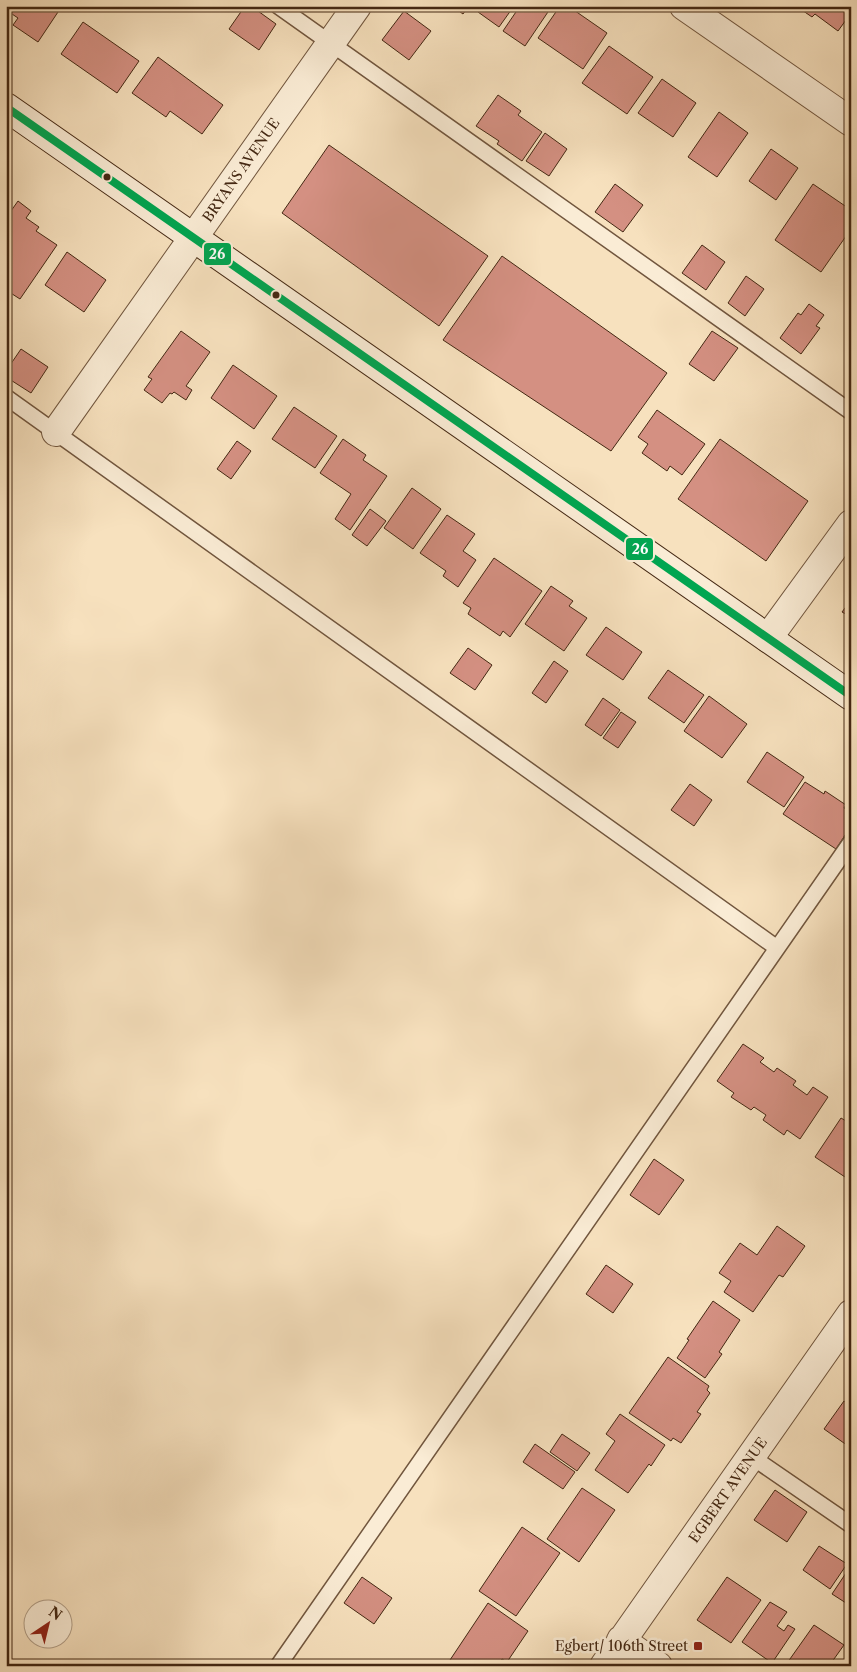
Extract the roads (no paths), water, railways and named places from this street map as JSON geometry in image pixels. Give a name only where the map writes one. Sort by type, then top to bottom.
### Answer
[{"type":"street","name":"BRYANS AVENUE","points":[[56,432],[357,6]]},
{"type":"street","points":[[684,6],[851,122]]},
{"type":"street","points":[[6,107],[851,696]]},
{"type":"street","points":[[768,638],[851,524]]},
{"type":"street","name":"EGBERT AVENUE","points":[[604,1666],[851,1314]]},
{"type":"street","points":[[621,1640],[658,1666]]},
{"type":"lane","points":[[278,6],[851,412]]},
{"type":"lane","points":[[6,397],[777,948]]},
{"type":"lane","points":[[278,1666],[851,842]]},
{"type":"lane","points":[[752,1456],[851,1525]]},
{"type":"place","name":"Egbert/ 106th Street","points":[[698,1646]]}]
